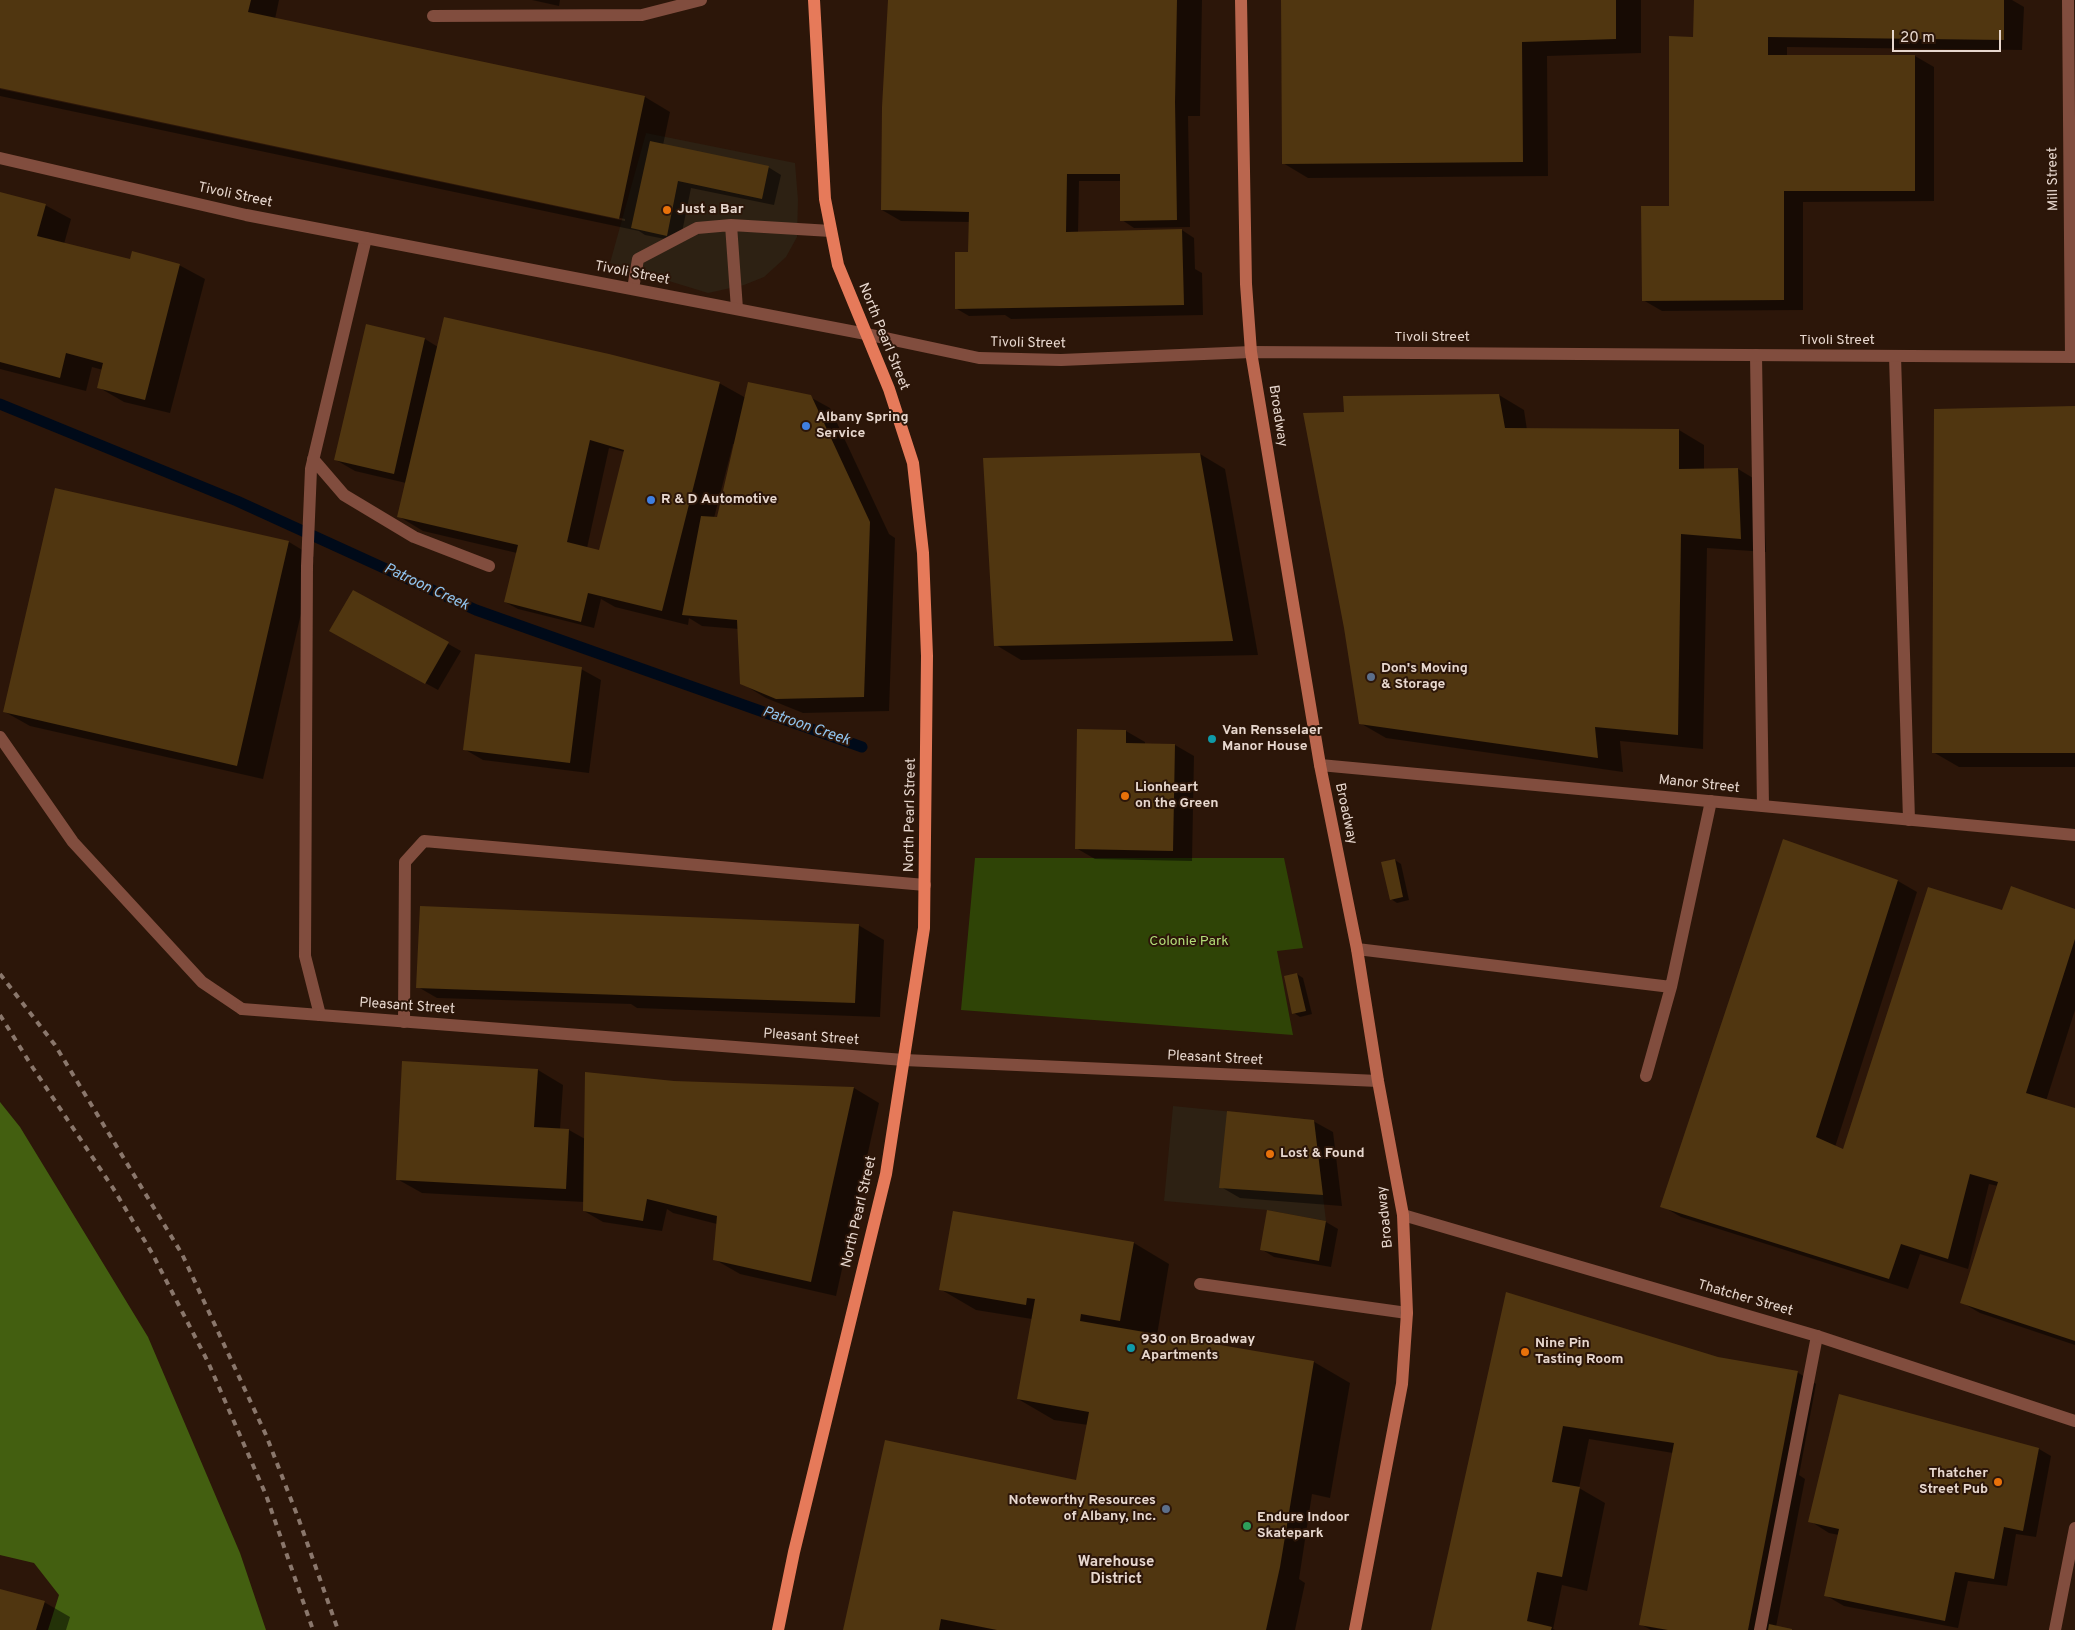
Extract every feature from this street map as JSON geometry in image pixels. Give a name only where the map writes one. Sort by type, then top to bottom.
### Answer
[{"type":"main road","name":"North Pearl Street","points":[[778,1630],[794,1552],[886,1174],[924,928],[925,885],[928,656],[921,535],[913,463],[889,389],[838,265],[825,199],[814,0]]},
{"type":"street","points":[[432,16],[642,16],[702,0]]},
{"type":"street","name":"Broadway","points":[[1241,0],[1246,284],[1251,352],[1320,765],[1357,949],[1378,1081],[1403,1215],[1407,1313],[1402,1384],[1355,1630]]},
{"type":"street","name":"Mill Street","points":[[2068,0],[2073,357]]},
{"type":"street","name":"Tivoli Street","points":[[0,158],[246,215],[866,334],[979,358],[1061,360],[1251,352],[2073,357]]},
{"type":"street","points":[[633,289],[638,259],[697,228],[731,225],[831,231]]},
{"type":"street","points":[[731,225],[737,310]]},
{"type":"street","points":[[320,1015],[305,956],[307,566],[312,464],[366,238]]},
{"type":"street","points":[[1756,355],[1763,806]]},
{"type":"street","points":[[1895,356],[1909,820]]},
{"type":"street","points":[[312,464],[344,495],[414,537],[489,566]]},
{"type":"street","name":"Pleasant Street","points":[[0,737],[73,842],[202,982],[242,1009],[904,1060],[1378,1081]]},
{"type":"street","name":"Manor Street","points":[[1320,765],[2075,835]]},
{"type":"street","points":[[1646,1076],[1671,987],[1711,801]]},
{"type":"street","points":[[404,1022],[406,862],[424,841],[925,885]]},
{"type":"street","points":[[1357,949],[1671,987]]},
{"type":"street","name":"Thatcher Street","points":[[1403,1215],[1817,1336],[2075,1421]]},
{"type":"street","points":[[1200,1284],[1407,1313]]},
{"type":"street","points":[[1760,1630],[1817,1336]]},
{"type":"street","points":[[2055,1630],[2075,1528]]},
{"type":"shaded area","points":[[646,133],[795,163],[798,200],[797,237],[786,257],[764,277],[744,285],[708,293],[610,263]]},
{"type":"shaded area","points":[[1173,1106],[1314,1120],[1326,1221],[1267,1210],[1164,1201]]},
{"type":"green space","name":"Colonie Park","points":[[975,858],[1284,858],[1303,948],[1277,951],[1293,1035],[961,1010]]},
{"type":"green space","points":[[0,1102],[20,1127],[148,1337],[240,1553],[266,1630],[48,1630],[59,1595],[34,1563],[0,1555]]},
{"type":"building","points":[[0,0],[251,0],[248,12],[645,96],[619,219],[0,88]]},
{"type":"building","points":[[888,0],[1177,0],[1175,102],[1177,220],[1120,221],[1120,174],[1067,174],[1066,232],[1182,229],[1184,305],[955,309],[955,252],[968,252],[969,212],[881,210],[882,107]]},
{"type":"building","points":[[1281,0],[1616,0],[1616,39],[1522,42],[1523,162],[1282,164]]},
{"type":"building","points":[[1694,0],[2004,0],[2004,40],[1768,37],[1768,55],[1915,55],[1915,191],[1784,191],[1784,300],[1642,301],[1641,206],[1669,206],[1669,36],[1693,37]]},
{"type":"building","points":[[650,141],[769,166],[762,199],[678,181],[667,236],[631,228]]},
{"type":"building","points":[[0,192],[46,204],[37,236],[130,259],[132,251],[180,264],[145,400],[97,388],[103,363],[66,353],[60,378],[0,362]]},
{"type":"building","points":[[444,317],[609,354],[720,382],[662,611],[588,593],[581,622],[504,602],[518,545],[397,517]],"holes":[[[590,440],[624,450],[599,550],[567,542]]]},
{"type":"building","points":[[366,324],[425,338],[394,474],[334,460]]},
{"type":"building","points":[[748,382],[811,395],[870,522],[864,697],[776,699],[740,684],[737,620],[682,615],[701,516],[717,517]]},
{"type":"building","points":[[1499,394],[1505,428],[1679,429],[1679,469],[1738,468],[1741,539],[1681,534],[1678,735],[1595,727],[1598,758],[1359,724],[1344,628],[1303,413],[1344,412],[1343,396]]},
{"type":"building","points":[[2075,406],[2075,753],[1932,753],[1934,409]]},
{"type":"building","points":[[1200,453],[1233,641],[994,646],[983,458]]},
{"type":"building","points":[[55,488],[289,541],[237,766],[3,712]]},
{"type":"building","points":[[353,590],[449,642],[425,684],[329,631]]},
{"type":"building","points":[[475,654],[582,667],[570,763],[463,750]]},
{"type":"building","name":"Lionheart on the Green","points":[[1077,729],[1126,730],[1126,743],[1175,744],[1173,851],[1075,849]]},
{"type":"building","points":[[1783,839],[1898,880],[1816,1137],[1843,1149],[1928,887],[2002,910],[2011,886],[2075,909],[2075,939],[2026,1093],[2075,1108],[2075,1341],[1960,1303],[1998,1182],[1970,1174],[1948,1259],[1901,1244],[1889,1279],[1660,1207]]},
{"type":"building","points":[[1395,859],[1403,897],[1390,900],[1381,862]]},
{"type":"building","points":[[420,906],[859,924],[855,1003],[416,988]]},
{"type":"building","points":[[1297,973],[1306,1011],[1292,1014],[1284,976]]},
{"type":"building","points":[[402,1061],[538,1069],[534,1127],[569,1129],[566,1189],[396,1180]]},
{"type":"building","points":[[585,1072],[674,1081],[854,1087],[811,1282],[713,1260],[717,1216],[647,1199],[643,1221],[583,1211]]},
{"type":"building","name":"Lost & Found","points":[[1227,1111],[1314,1120],[1323,1195],[1219,1188]]},
{"type":"building","points":[[1267,1210],[1326,1221],[1319,1261],[1260,1250]]},
{"type":"building","points":[[953,1211],[1134,1242],[1120,1321],[1081,1314],[1080,1321],[1314,1361],[1280,1567],[1266,1630],[997,1630],[941,1619],[939,1630],[843,1630],[885,1440],[1076,1480],[1089,1412],[1017,1399],[1035,1299],[1027,1298],[1026,1305],[939,1290]]},
{"type":"building","points":[[1506,1292],[1718,1357],[1798,1371],[1748,1630],[1668,1630],[1639,1625],[1674,1443],[1563,1426],[1552,1482],[1580,1487],[1562,1577],[1537,1572],[1527,1621],[1552,1627],[1551,1630],[1431,1630]]},
{"type":"building","points":[[1839,1394],[2039,1448],[2023,1531],[2004,1527],[1994,1579],[1955,1572],[1945,1621],[1824,1596],[1839,1529],[1808,1522]]},
{"type":"building","points":[[0,1589],[45,1601],[36,1630],[0,1630]]},
{"type":"building","points":[[1769,1624],[1792,1629],[1792,1630],[1768,1630]]},
{"type":"waterway","name":"Patroon Creek","points":[[0,404],[237,501],[476,610],[862,747]]},
{"type":"railway","points":[[0,974],[55,1045],[182,1254],[266,1435],[299,1520],[338,1630]]},
{"type":"railway","points":[[0,1015],[113,1188],[152,1253],[208,1362],[266,1495],[313,1630]]},
{"type":"place","name":"Just a Bar","points":[[667,210]]},
{"type":"place","name":"Albany Spring Service","points":[[806,426]]},
{"type":"place","name":"R & D Automotive","points":[[651,500]]},
{"type":"place","name":"Don's Moving & Storage","points":[[1371,677]]},
{"type":"place","name":"Van Rensselaer Manor House","points":[[1212,739]]},
{"type":"place","name":"Lionheart on the Green","points":[[1125,796]]},
{"type":"place","name":"Lost & Found","points":[[1270,1154]]},
{"type":"place","name":"930 on Broadway Apartments","points":[[1131,1348]]},
{"type":"place","name":"Nine Pin Tasting Room","points":[[1525,1352]]},
{"type":"place","name":"Thatcher Street Pub","points":[[1998,1482]]},
{"type":"place","name":"Noteworthy Resources of Albany, Inc.","points":[[1166,1509]]},
{"type":"place","name":"Endure Indoor Skatepark","points":[[1247,1526]]},
{"type":"district","name":"Warehouse District","points":[[1116,1572]]}]
